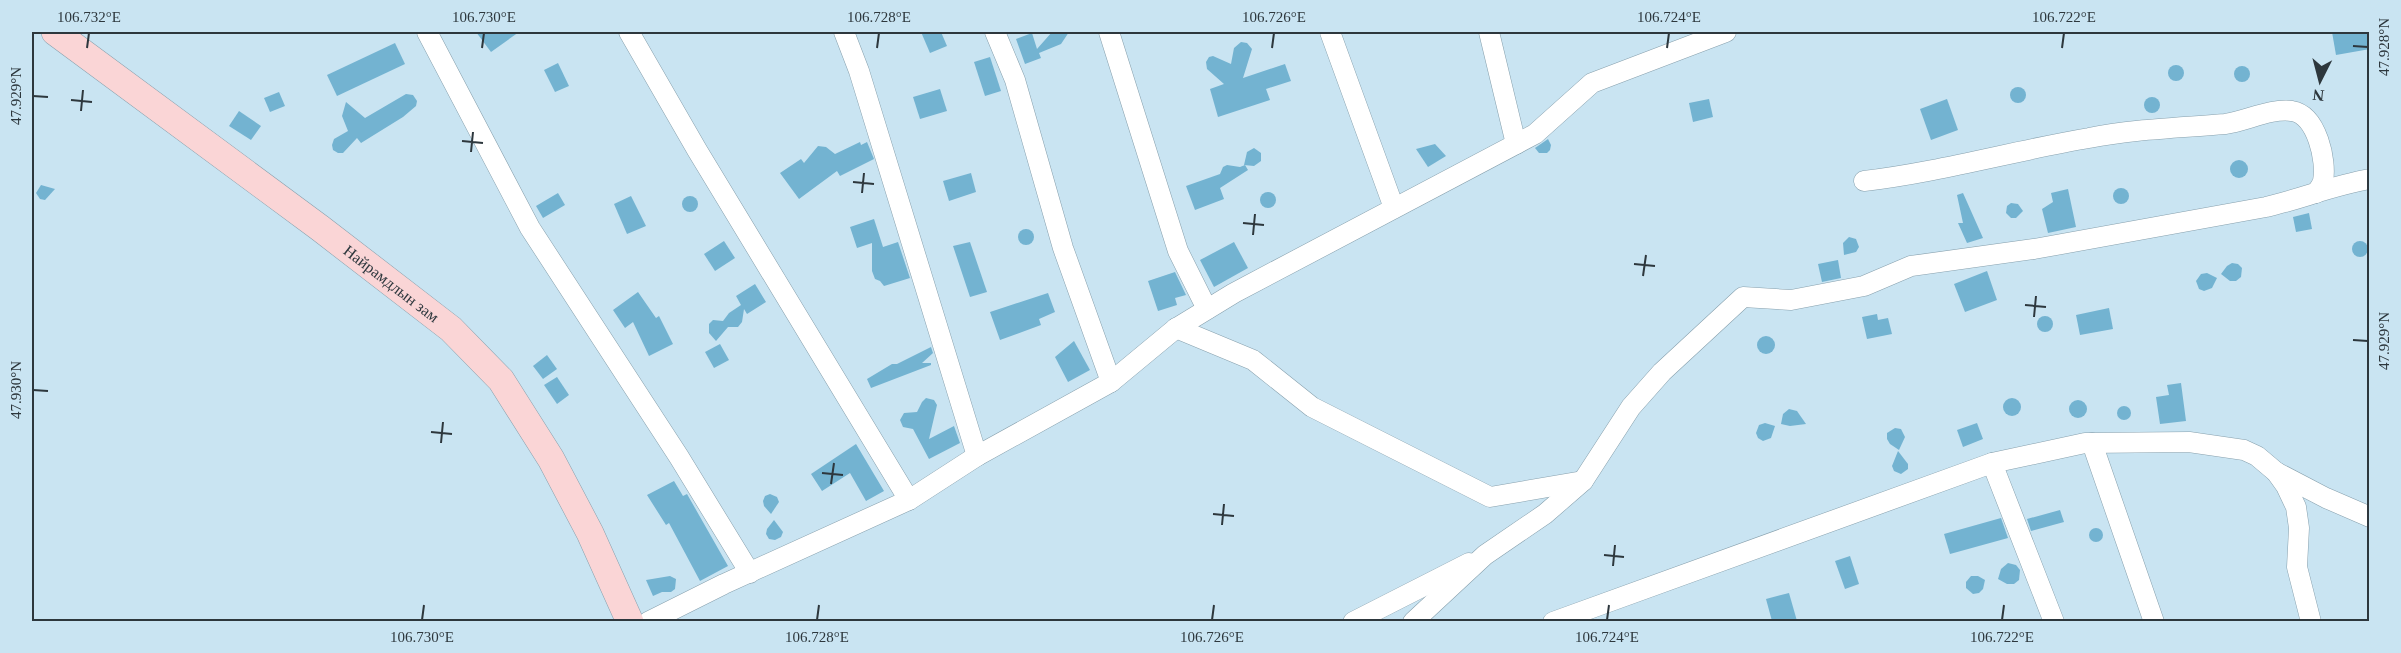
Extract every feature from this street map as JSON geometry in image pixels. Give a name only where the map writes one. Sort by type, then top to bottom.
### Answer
[{"type":"main road","name":"Найрамдлын зам","points":[[55,32],[330,235],[451,329],[501,380],[552,459],[590,533],[630,621]]},
{"type":"street","points":[[427,32],[531,228],[679,457],[750,573]]},
{"type":"street","points":[[629,32],[697,150],[909,500]]},
{"type":"street","points":[[844,32],[859,71],[977,456]]},
{"type":"street","points":[[995,32],[1015,80],[1063,248],[1111,382]]},
{"type":"street","points":[[1109,32],[1178,251],[1208,309]]},
{"type":"street","points":[[1330,32],[1394,208]]},
{"type":"street","points":[[1489,32],[1516,144]]},
{"type":"street","points":[[648,621],[909,500],[977,456],[1111,382],[1176,328],[1208,309],[1535,134],[1592,83],[1726,32]]},
{"type":"street","points":[[1864,181],[1910,176],[2090,137],[2150,129],[2228,123],[2270,113],[2294,111],[2305,118],[2319,139],[2323,182],[2316,193]]},
{"type":"street","points":[[1353,621],[1485,555],[1545,514],[1583,481],[1630,407],[1662,372],[1743,297],[1791,300],[1864,286],[1911,266],[2034,249],[2193,221],[2287,203],[2334,186],[2370,179]]},
{"type":"street","points":[[1176,328],[1253,360],[1312,407],[1490,497],[1583,481]]},
{"type":"street","points":[[1553,621],[1992,463],[2092,443],[2189,442],[2244,450],[2257,456],[2276,472],[2326,498],[2370,517]]},
{"type":"street","points":[[2092,443],[2154,621]]},
{"type":"street","points":[[1992,463],[2054,621]]},
{"type":"street","points":[[2276,472],[2296,507],[2299,548],[2297,567],[2311,621]]},
{"type":"street","points":[[1413,621],[1485,555]]},
{"type":"building","points":[[476,32],[519,32],[491,52]]},
{"type":"building","points":[[921,32],[941,32],[947,46],[930,53]]},
{"type":"building","points":[[1052,32],[1069,32],[1061,44],[1039,53],[1041,58],[1025,64],[1016,39],[1032,33],[1037,49]]},
{"type":"building","points":[[2332,32],[2370,32],[2370,49],[2336,55]]},
{"type":"building","points":[[1241,42],[1247,43],[1252,49],[1243,78],[1285,64],[1291,81],[1266,89],[1270,100],[1218,117],[1210,89],[1224,84],[1207,69],[1206,62],[1209,57],[1213,56],[1231,64],[1234,48]]},
{"type":"building","points":[[395,43],[405,64],[337,96],[327,75]]},
{"type":"building","points":[[990,57],[1001,91],[985,96],[974,62]]},
{"type":"building","points":[[558,63],[569,86],[555,92],[544,70]]},
{"type":"building","points":[[2173,65],[2179,65],[2184,73],[2182,79],[2173,81],[2168,76],[2168,70]]},
{"type":"building","points":[[2242,66],[2250,74],[2242,82],[2234,74]]},
{"type":"building","points":[[2015,87],[2021,87],[2026,95],[2024,101],[2015,103],[2010,98],[2010,92]]},
{"type":"building","points":[[940,89],[947,111],[920,119],[913,97]]},
{"type":"building","points":[[279,92],[285,106],[270,112],[264,98]]},
{"type":"building","points":[[406,94],[413,95],[417,101],[416,106],[403,117],[361,143],[357,138],[343,153],[333,150],[334,139],[348,131],[342,116],[346,102],[365,118]]},
{"type":"building","points":[[2149,97],[2155,97],[2160,105],[2158,111],[2149,113],[2144,108],[2144,102]]},
{"type":"building","points":[[1709,99],[1713,117],[1693,122],[1689,103]]},
{"type":"building","points":[[1947,99],[1958,130],[1931,140],[1920,109]]},
{"type":"building","points":[[239,111],[261,126],[251,140],[229,126]]},
{"type":"building","points":[[1548,139],[1551,145],[1550,150],[1547,153],[1539,153],[1535,148]]},
{"type":"building","points":[[860,142],[861,145],[867,142],[874,159],[840,176],[837,171],[799,199],[780,173],[801,159],[804,163],[818,146],[826,147],[835,154]]},
{"type":"building","points":[[1435,144],[1446,156],[1428,167],[1416,149]]},
{"type":"building","points":[[1254,148],[1261,153],[1261,161],[1254,166],[1244,165],[1247,152]]},
{"type":"building","points":[[2239,160],[2245,163],[2248,169],[2245,175],[2239,178],[2233,175],[2230,169],[2233,163]]},
{"type":"building","points":[[1227,165],[1240,167],[1245,165],[1248,170],[1220,188],[1224,199],[1195,210],[1186,186],[1220,174],[1223,167]]},
{"type":"building","points":[[971,173],[976,192],[949,201],[943,181]]},
{"type":"building","points":[[41,185],[55,189],[45,200],[40,199],[36,193]]},
{"type":"building","points":[[2118,188],[2124,188],[2129,196],[2127,202],[2118,204],[2113,199],[2113,193]]},
{"type":"building","points":[[2068,189],[2076,227],[2048,233],[2042,209],[2053,202],[2051,193]]},
{"type":"building","points":[[1268,192],[1274,194],[1276,200],[1274,206],[1268,208],[1262,206],[1260,200],[1262,194]]},
{"type":"building","points":[[558,193],[565,205],[543,218],[536,206]]},
{"type":"building","points":[[1963,193],[1983,238],[1967,243],[1958,223],[1963,223],[1957,195]]},
{"type":"building","points":[[631,196],[646,226],[627,234],[614,204]]},
{"type":"building","points":[[687,196],[693,196],[698,204],[696,210],[687,212],[682,207],[682,201]]},
{"type":"building","points":[[2011,203],[2018,204],[2023,211],[2016,218],[2011,218],[2006,213],[2007,206]]},
{"type":"building","points":[[2309,213],[2312,229],[2296,232],[2293,217]]},
{"type":"building","points":[[874,219],[883,247],[898,242],[910,278],[884,286],[875,279],[872,271],[872,243],[857,248],[850,227]]},
{"type":"building","points":[[1023,229],[1029,229],[1034,237],[1032,243],[1023,245],[1018,240],[1018,234]]},
{"type":"building","points":[[1849,237],[1856,239],[1859,247],[1856,252],[1844,255],[1843,243]]},
{"type":"building","points":[[724,241],[735,258],[715,271],[704,254]]},
{"type":"building","points":[[2360,241],[2366,243],[2368,249],[2366,255],[2360,257],[2354,255],[2352,249],[2354,243]]},
{"type":"building","points":[[970,242],[987,292],[970,297],[953,246]]},
{"type":"building","points":[[1234,242],[1248,268],[1214,287],[1200,260]]},
{"type":"building","points":[[1838,260],[1841,278],[1822,282],[1818,264]]},
{"type":"building","points":[[2232,263],[2242,268],[2241,277],[2236,281],[2230,281],[2221,274]]},
{"type":"building","points":[[1987,271],[1997,300],[1965,312],[1954,284]]},
{"type":"building","points":[[1175,272],[1186,295],[1175,298],[1177,305],[1158,311],[1148,281]]},
{"type":"building","points":[[2207,273],[2217,278],[2212,288],[2204,291],[2199,289],[2196,281],[2201,274]]},
{"type":"building","points":[[755,284],[766,302],[747,314],[744,309],[742,322],[738,327],[728,327],[716,341],[709,333],[709,324],[713,320],[723,321],[729,313],[741,305],[736,296]]},
{"type":"building","points":[[638,292],[656,318],[659,316],[673,344],[649,356],[633,322],[625,328],[613,310]]},
{"type":"building","points":[[1048,293],[1055,312],[1039,319],[1041,325],[1000,340],[990,312]]},
{"type":"building","points":[[2109,308],[2113,329],[2080,335],[2076,315]]},
{"type":"building","points":[[1877,314],[1878,320],[1888,318],[1892,334],[1867,339],[1862,317]]},
{"type":"building","points":[[2045,316],[2051,318],[2053,324],[2051,330],[2045,332],[2039,330],[2037,324],[2039,318]]},
{"type":"building","points":[[1762,336],[1770,336],[1775,341],[1773,352],[1762,354],[1757,349],[1757,341]]},
{"type":"building","points":[[1074,341],[1090,370],[1068,382],[1055,357]]},
{"type":"building","points":[[720,344],[729,360],[714,368],[705,352]]},
{"type":"building","points":[[931,347],[933,353],[922,363],[931,363],[931,365],[871,388],[867,379],[892,364],[897,364]]},
{"type":"building","points":[[547,355],[557,369],[543,379],[533,366]]},
{"type":"building","points":[[557,377],[569,395],[557,404],[544,385]]},
{"type":"building","points":[[2181,383],[2186,421],[2160,424],[2156,397],[2169,395],[2167,385]]},
{"type":"building","points":[[926,398],[934,400],[937,405],[929,439],[954,426],[960,443],[929,459],[913,429],[903,427],[900,420],[904,413],[917,412]]},
{"type":"building","points":[[2008,398],[2016,398],[2021,403],[2019,414],[2008,416],[2003,411],[2003,403]]},
{"type":"building","points":[[2074,400],[2082,400],[2087,405],[2085,416],[2074,418],[2069,413],[2069,405]]},
{"type":"building","points":[[2121,406],[2127,406],[2131,413],[2127,420],[2121,420],[2117,416],[2117,410]]},
{"type":"building","points":[[1789,409],[1797,411],[1806,424],[1790,426],[1781,424],[1783,414]]},
{"type":"building","points":[[1765,423],[1775,426],[1771,438],[1763,441],[1756,433],[1759,425]]},
{"type":"building","points":[[1977,423],[1983,439],[1963,447],[1957,430]]},
{"type":"building","points":[[1895,428],[1901,429],[1905,437],[1899,450],[1887,439],[1887,433]]},
{"type":"building","points":[[856,444],[884,491],[866,501],[850,473],[822,491],[811,474]]},
{"type":"building","points":[[1898,451],[1908,464],[1908,469],[1901,474],[1894,471],[1892,466]]},
{"type":"building","points":[[674,481],[683,496],[687,494],[728,566],[700,581],[669,523],[666,525],[647,495]]},
{"type":"building","points":[[770,494],[777,497],[779,502],[771,514],[763,501],[765,496]]},
{"type":"building","points":[[2060,510],[2064,522],[2031,531],[2027,519]]},
{"type":"building","points":[[2001,518],[2008,538],[1950,554],[1944,534]]},
{"type":"building","points":[[774,520],[783,532],[781,537],[775,540],[769,539],[766,534]]},
{"type":"building","points":[[2093,528],[2099,528],[2103,535],[2099,542],[2093,542],[2089,538],[2089,532]]},
{"type":"building","points":[[1850,556],[1859,584],[1845,589],[1835,561]]},
{"type":"building","points":[[2008,563],[2016,565],[2020,570],[2019,580],[2014,584],[2007,584],[1998,579],[2001,569]]},
{"type":"building","points":[[670,576],[676,579],[675,589],[653,596],[646,580]]},
{"type":"building","points":[[1971,576],[1978,576],[1985,580],[1983,589],[1979,593],[1973,594],[1966,588],[1966,582]]},
{"type":"building","points":[[1789,593],[1797,621],[1772,621],[1766,599]]}]
